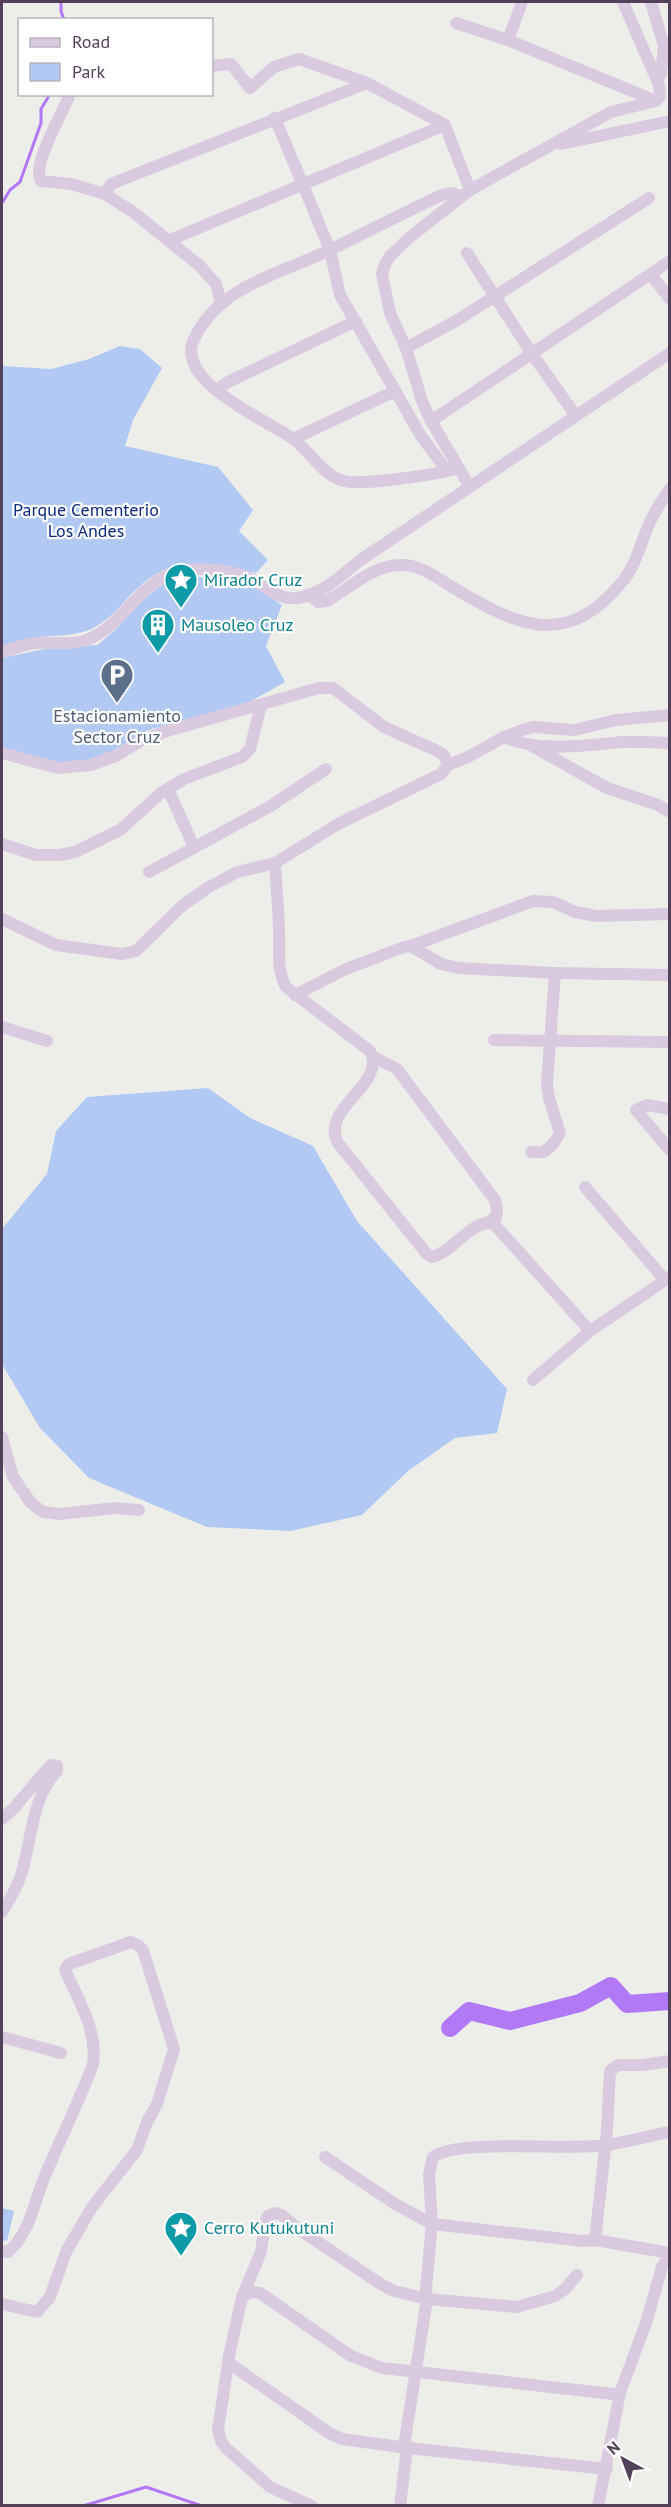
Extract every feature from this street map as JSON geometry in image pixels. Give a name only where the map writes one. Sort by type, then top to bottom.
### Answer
[{"type":"street","points":[[508,40],[522,2]]},
{"type":"street","points":[[623,2],[657,78],[660,92],[656,101]]},
{"type":"street","points":[[651,2],[664,46],[661,74],[657,78]]},
{"type":"street","points":[[456,23],[508,40],[656,101]]},
{"type":"street","points":[[213,66],[231,64],[250,88],[274,67],[299,59],[367,82],[445,125],[466,193]]},
{"type":"street","points":[[105,194],[111,184],[367,82]]},
{"type":"street","points":[[69,96],[42,155],[38,177],[45,183],[71,184],[105,194],[170,240],[200,266],[216,284],[221,303]]},
{"type":"street","points":[[452,470],[431,422],[406,348],[390,313],[382,274],[385,264],[410,237],[466,193],[611,112],[656,101]]},
{"type":"street","points":[[275,118],[330,250],[340,296],[421,436],[470,487]]},
{"type":"street","points":[[545,148],[669,121]]},
{"type":"street","points":[[170,240],[445,125]]},
{"type":"street","points":[[452,470],[355,483],[344,481],[325,469],[293,439],[240,408],[217,390],[194,364],[190,357],[190,349],[194,338],[221,303],[266,276],[330,250],[385,220],[442,195],[466,193]]},
{"type":"street","points":[[406,348],[649,198]]},
{"type":"street","points":[[467,253],[493,296],[576,416]]},
{"type":"street","points":[[431,422],[669,261]]},
{"type":"street","points":[[651,275],[669,299]]},
{"type":"street","points":[[217,390],[228,382],[356,321]]},
{"type":"street","points":[[2,652],[34,643],[89,639],[113,625],[146,588],[162,577],[181,571],[209,571],[242,576],[289,598],[321,590],[359,561],[669,353]]},
{"type":"street","points":[[293,439],[395,391]]},
{"type":"street","points":[[309,594],[318,602],[327,601],[390,566],[411,566],[424,570],[513,620],[539,625],[571,620],[601,606],[629,574],[651,519],[669,489]]},
{"type":"street","points":[[2,753],[58,768],[91,765],[118,754],[142,740],[167,731],[296,693],[319,688],[333,688],[384,727],[444,755],[448,765]]},
{"type":"street","points":[[2,844],[36,855],[60,855],[75,852],[120,830],[168,789],[184,779],[243,757],[250,748],[261,705]]},
{"type":"street","points":[[2,919],[56,945],[122,954],[136,951],[183,905],[208,887],[237,872],[275,862],[338,824],[441,774],[448,765],[504,737],[533,727],[574,730],[616,720],[669,715]]},
{"type":"street","points":[[504,737],[529,744],[579,746],[626,742],[669,743]]},
{"type":"street","points":[[529,744],[607,788],[658,805],[669,812]]},
{"type":"street","points":[[149,872],[269,807],[326,769]]},
{"type":"street","points":[[168,789],[194,848]]},
{"type":"street","points":[[275,862],[279,934],[278,963],[286,987],[370,1051],[374,1057],[375,1062],[370,1075],[339,1116],[335,1127],[335,1138],[426,1253],[432,1257],[445,1251],[481,1224],[496,1217],[495,1200],[398,1069],[374,1057]]},
{"type":"street","points":[[295,995],[346,969],[533,902],[553,902],[575,912],[596,916],[669,914]]},
{"type":"street","points":[[411,946],[441,964],[459,968],[669,975]]},
{"type":"street","points":[[531,1152],[544,1152],[554,1144],[560,1133],[547,1084],[555,973]]},
{"type":"street","points":[[2,1027],[47,1041]]},
{"type":"street","points":[[494,1040],[669,1042]]},
{"type":"street","points":[[669,1109],[647,1105],[636,1110],[669,1150]]},
{"type":"street","points":[[533,1380],[590,1331],[667,1279],[585,1187]]},
{"type":"street","points":[[489,1222],[501,1230],[590,1331]]},
{"type":"street","points":[[2,1437],[13,1477],[31,1503],[43,1512],[60,1514],[115,1508],[139,1510]]},
{"type":"street","points":[[2,1819],[51,1765],[57,1767],[57,1771],[46,1785],[35,1815],[20,1876],[2,1912]]},
{"type":"street","points":[[2,2251],[8,2252],[17,2245],[25,2229],[93,2064],[95,2052],[91,2028],[65,1970],[66,1967],[130,1942],[138,1945],[143,1950],[174,2049],[157,2104],[136,2150],[93,2207],[66,2252],[46,2305],[37,2312],[2,2304]]},
{"type":"street","points":[[2,2037],[62,2053]]},
{"type":"street","points":[[596,2240],[610,2072],[613,2067],[669,2061]]},
{"type":"street","points":[[400,2505],[407,2448],[405,2440],[427,2299],[432,2224],[430,2163],[433,2157],[442,2152],[479,2148],[605,2146],[669,2133]]},
{"type":"street","points":[[326,2157],[395,2204],[432,2224],[583,2241],[596,2240],[669,2254],[662,2267],[646,2323],[620,2393],[607,2469],[598,2505]]},
{"type":"street","points":[[312,2505],[270,2487],[221,2441],[218,2430],[242,2297],[261,2252],[268,2216],[275,2213],[282,2215],[297,2228],[394,2291],[427,2299],[516,2307],[555,2296],[577,2275]]},
{"type":"street","points":[[242,2297],[251,2292],[260,2293],[351,2356],[382,2368],[620,2393]]},
{"type":"street","points":[[229,2363],[329,2433],[342,2439],[607,2469]]},
{"type":"green space","name":"Parque Cementerio Los Andes","points":[[120,346],[140,349],[162,368],[133,420],[125,446],[218,467],[253,510],[239,531],[268,560],[256,573],[195,564],[167,569],[139,587],[95,627],[80,633],[33,638],[2,647],[2,366],[51,369],[89,359]]},
{"type":"green space","name":"Parque Cementerio Los Andes","points":[[185,576],[245,581],[282,605],[266,646],[285,682],[248,703],[148,730],[106,755],[78,763],[56,764],[2,748],[2,658],[49,648],[98,645],[142,601],[163,584]]},
{"type":"green space","points":[[208,1088],[250,1118],[313,1146],[357,1221],[507,1389],[497,1433],[455,1438],[408,1471],[362,1515],[290,1531],[207,1527],[89,1478],[40,1428],[2,1364],[2,1229],[47,1174],[56,1131],[87,1097]]},
{"type":"green space","points":[[2,2208],[14,2211],[7,2241],[2,2240]]},
{"type":"waterway","points":[[61,2],[63,18]]},
{"type":"waterway","points":[[2,203],[10,190],[20,182],[41,123],[41,109],[49,96]]},
{"type":"waterway","points":[[450,2028],[469,2011],[510,2021],[580,2003],[611,1986],[627,2004],[670,2001]]},
{"type":"waterway","points":[[83,2506],[146,2487],[202,2506]]},
{"type":"place","name":"Mirador Cruz","points":[[181,609]]},
{"type":"place","name":"Mausoleo Cruz","points":[[158,654]]},
{"type":"place","name":"Estacionamiento Sector Cruz","points":[[117,704]]},
{"type":"place","name":"Cerro Kutukutuni","points":[[181,2257]]}]
